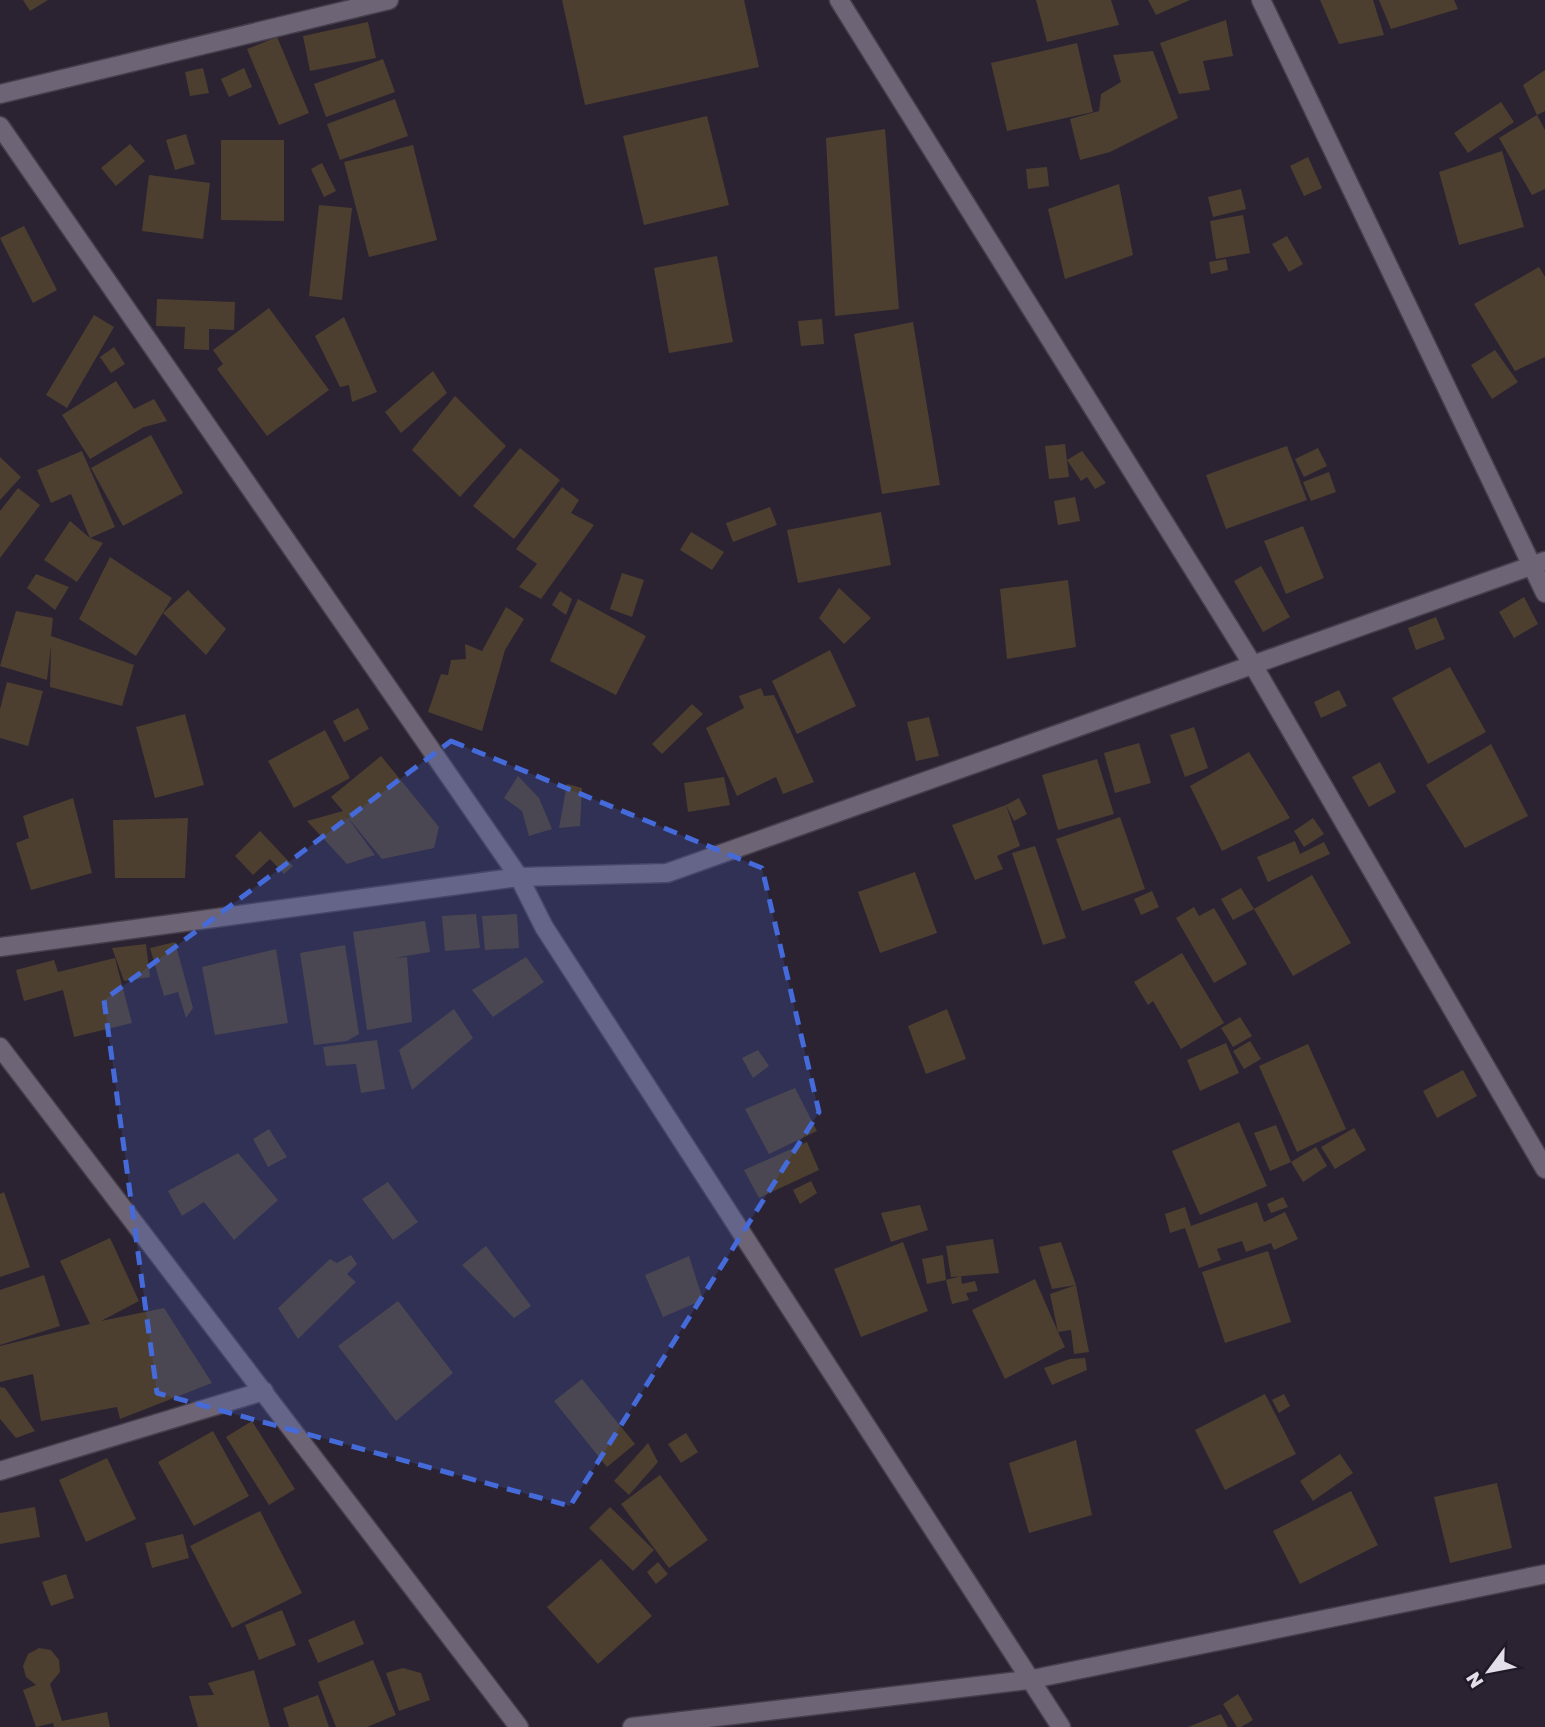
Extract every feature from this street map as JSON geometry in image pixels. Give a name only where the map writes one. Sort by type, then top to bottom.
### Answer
[{"type":"street","points":[[0,94],[389,0]]},
{"type":"street","points":[[839,0],[1253,665],[1545,1169]]},
{"type":"street","points":[[1261,0],[1538,563],[1545,593]]},
{"type":"street","points":[[0,126],[519,877],[544,927],[1028,1680],[1061,1727]]},
{"type":"street","points":[[0,947],[519,877],[667,873],[1538,563]]},
{"type":"street","points":[[0,1047],[519,1727]]},
{"type":"street","points":[[0,1471],[264,1391]]},
{"type":"street","points":[[632,1727],[1028,1680],[1545,1574]]},
{"type":"highlighted area","points":[[451,741],[762,868],[819,1112],[570,1506],[157,1393],[104,1000]]},
{"type":"building","points":[[23,0],[48,0],[30,11]]},
{"type":"building","points":[[562,0],[744,0],[759,67],[585,105]]},
{"type":"building","points":[[1036,0],[1111,0],[1119,25],[1047,42]]},
{"type":"building","points":[[1148,0],[1190,0],[1156,15]]},
{"type":"building","points":[[1320,0],[1373,0],[1384,35],[1339,44]]},
{"type":"building","points":[[1379,0],[1454,0],[1458,9],[1391,29]]},
{"type":"building","points":[[1226,20],[1233,56],[1203,61],[1210,90],[1179,94],[1160,43]]},
{"type":"building","points":[[368,22],[376,58],[310,71],[303,36]]},
{"type":"building","points":[[277,37],[309,113],[279,125],[247,49]]},
{"type":"building","points":[[1077,43],[1093,112],[1007,131],[991,63]]},
{"type":"building","points":[[1153,51],[1178,118],[1110,152],[1080,160],[1070,119],[1099,111],[1101,94],[1121,82],[1113,55]]},
{"type":"building","points":[[383,59],[395,92],[326,117],[314,84]]},
{"type":"building","points":[[203,68],[209,93],[190,96],[185,72]]},
{"type":"building","points":[[244,68],[252,87],[229,97],[221,79]]},
{"type":"building","points":[[1545,70],[1545,111],[1537,115],[1523,85]]},
{"type":"building","points":[[395,99],[408,136],[340,160],[327,124]]},
{"type":"building","points":[[1501,102],[1514,122],[1468,153],[1454,133]]},
{"type":"building","points":[[1537,115],[1545,130],[1545,189],[1532,195],[1499,138]]},
{"type":"building","points":[[707,116],[729,205],[644,225],[623,136]]},
{"type":"building","points":[[885,129],[899,309],[835,316],[826,138]]},
{"type":"building","points":[[186,134],[195,164],[175,170],[166,140]]},
{"type":"building","points":[[221,140],[284,140],[284,221],[221,220]]},
{"type":"building","points":[[130,144],[145,161],[116,186],[101,168]]},
{"type":"building","points":[[413,145],[437,240],[369,257],[344,162]]},
{"type":"building","points":[[1502,151],[1524,227],[1459,245],[1439,172]]},
{"type":"building","points":[[1308,157],[1322,188],[1304,196],[1290,166]]},
{"type":"building","points":[[322,163],[336,191],[324,197],[311,169]]},
{"type":"building","points":[[1047,167],[1049,186],[1028,189],[1026,169]]},
{"type":"building","points":[[149,175],[210,183],[203,239],[142,231]]},
{"type":"building","points":[[1119,184],[1133,255],[1065,279],[1048,209]]},
{"type":"building","points":[[1241,189],[1246,209],[1213,217],[1208,197]]},
{"type":"building","points":[[319,205],[352,208],[342,300],[309,296]]},
{"type":"building","points":[[1243,215],[1250,253],[1216,259],[1210,221]]},
{"type":"building","points":[[24,226],[57,290],[33,303],[0,238]]},
{"type":"building","points":[[1287,236],[1303,264],[1289,272],[1272,244]]},
{"type":"building","points":[[717,256],[733,342],[669,353],[654,268]]},
{"type":"building","points":[[1226,259],[1228,270],[1211,274],[1209,262]]},
{"type":"building","points":[[1539,267],[1545,277],[1545,357],[1515,371],[1474,304]]},
{"type":"building","points":[[157,299],[235,302],[234,330],[209,329],[209,350],[184,349],[185,327],[156,326]]},
{"type":"building","points":[[269,308],[329,390],[267,436],[217,369],[223,364],[213,350]]},
{"type":"building","points":[[94,315],[114,327],[67,408],[46,395]]},
{"type":"building","points":[[344,317],[377,392],[352,402],[349,385],[340,387],[315,336]]},
{"type":"building","points":[[822,319],[824,344],[801,346],[798,321]]},
{"type":"building","points":[[913,322],[940,485],[882,494],[854,334]]},
{"type":"building","points":[[114,347],[125,364],[111,373],[100,357]]},
{"type":"building","points":[[1495,350],[1518,382],[1492,399],[1471,365]]},
{"type":"building","points":[[433,371],[447,393],[401,433],[385,412]]},
{"type":"building","points":[[116,381],[134,409],[154,399],[167,421],[144,427],[90,459],[62,415]]},
{"type":"building","points":[[455,396],[506,446],[460,497],[412,450]]},
{"type":"building","points":[[151,435],[183,493],[123,526],[91,468]]},
{"type":"building","points":[[1065,444],[1069,477],[1049,479],[1045,446]]},
{"type":"building","points":[[1287,446],[1307,500],[1226,529],[1206,475]]},
{"type":"building","points":[[520,448],[560,480],[514,539],[473,506]]},
{"type":"building","points":[[1318,448],[1327,466],[1304,477],[1295,459]]},
{"type":"building","points":[[82,451],[115,527],[90,538],[71,494],[51,503],[37,470]]},
{"type":"building","points":[[1082,451],[1106,483],[1095,489],[1087,477],[1081,481],[1067,460]]},
{"type":"building","points":[[0,457],[21,477],[0,500]]},
{"type":"building","points":[[1329,472],[1336,492],[1311,501],[1303,482]]},
{"type":"building","points":[[562,487],[579,500],[571,513],[594,525],[541,599],[519,587],[537,564],[516,549]]},
{"type":"building","points":[[18,488],[40,505],[0,558],[0,511]]},
{"type":"building","points":[[1075,497],[1080,521],[1058,525],[1054,501]]},
{"type":"building","points":[[770,507],[777,525],[733,542],[726,523]]},
{"type":"building","points":[[881,512],[891,565],[798,583],[787,530]]},
{"type":"building","points":[[70,521],[90,538],[103,543],[77,582],[44,560]]},
{"type":"building","points":[[1303,526],[1324,578],[1286,594],[1264,541]]},
{"type":"building","points":[[691,532],[724,552],[712,570],[680,550]]},
{"type":"building","points":[[110,557],[172,598],[136,656],[79,619]]},
{"type":"building","points":[[1261,566],[1290,617],[1263,632],[1234,581]]},
{"type":"building","points":[[622,573],[644,580],[632,617],[610,609]]},
{"type":"building","points":[[36,574],[69,587],[55,610],[27,588]]},
{"type":"building","points":[[1068,580],[1076,647],[1007,659],[1000,589]]},
{"type":"building","points":[[839,588],[871,618],[844,644],[819,618]]},
{"type":"building","points":[[188,590],[226,629],[206,655],[163,613]]},
{"type":"building","points":[[560,591],[572,599],[566,615],[552,605]]},
{"type":"building","points":[[1524,597],[1538,624],[1514,638],[1499,612]]},
{"type":"building","points":[[578,599],[646,636],[616,695],[550,661]]},
{"type":"building","points":[[506,607],[524,619],[505,650],[482,731],[428,712],[441,674],[448,675],[451,660],[466,659],[465,644],[482,651]]},
{"type":"building","points":[[16,611],[53,618],[51,636],[134,665],[122,706],[50,687],[51,646],[47,680],[0,666]]},
{"type":"building","points":[[1436,617],[1445,639],[1416,650],[1408,628]]},
{"type":"building","points":[[830,650],[856,706],[797,734],[772,681]]},
{"type":"building","points":[[1450,667],[1486,732],[1428,764],[1392,698]]},
{"type":"building","points":[[7,682],[43,691],[28,746],[0,738],[0,709]]},
{"type":"building","points":[[761,688],[764,696],[774,695],[814,782],[783,794],[776,777],[737,796],[706,728],[744,708],[739,696]]},
{"type":"building","points":[[1339,690],[1347,706],[1321,718],[1314,702]]},
{"type":"building","points":[[692,704],[703,714],[662,754],[652,744]]},
{"type":"building","points":[[358,708],[369,729],[344,742],[333,721]]},
{"type":"building","points":[[185,714],[204,785],[155,798],[136,727]]},
{"type":"building","points":[[929,717],[939,756],[916,761],[907,722]]},
{"type":"building","points":[[1194,727],[1208,768],[1185,777],[1170,735]]},
{"type":"building","points":[[325,730],[350,778],[294,808],[268,761]]},
{"type":"building","points":[[1139,743],[1151,783],[1115,793],[1104,753]]},
{"type":"building","points":[[1491,744],[1528,816],[1465,848],[1426,785]]},
{"type":"building","points":[[1249,752],[1290,818],[1222,851],[1190,786]]},
{"type":"building","points":[[381,756],[439,827],[434,848],[382,859],[345,814],[375,855],[347,864],[307,821],[343,811],[331,797]]},
{"type":"building","points":[[1097,759],[1114,814],[1058,830],[1042,775]]},
{"type":"building","points":[[1380,762],[1396,792],[1369,807],[1352,777]]},
{"type":"building","points":[[518,776],[539,798],[552,829],[529,836],[522,811],[504,798]]},
{"type":"building","points":[[724,777],[730,805],[688,812],[684,783]]},
{"type":"building","points":[[567,784],[582,788],[580,826],[559,828]]},
{"type":"building","points":[[73,798],[92,873],[31,890],[16,843],[29,838],[23,816]]},
{"type":"building","points":[[1019,798],[1027,814],[1014,821],[1006,805]]},
{"type":"building","points":[[1006,805],[1020,846],[997,856],[1003,869],[975,880],[952,825]]},
{"type":"building","points":[[1120,817],[1145,889],[1082,911],[1056,839]]},
{"type":"building","points":[[188,818],[185,878],[115,878],[113,820]]},
{"type":"building","points":[[1313,818],[1324,834],[1304,847],[1294,831]]},
{"type":"building","points":[[260,831],[293,866],[284,874],[270,859],[253,875],[235,856]]},
{"type":"building","points":[[1295,841],[1300,854],[1324,842],[1330,854],[1268,882],[1257,857]]},
{"type":"building","points":[[1035,846],[1066,938],[1043,945],[1012,853]]},
{"type":"building","points":[[915,872],[937,933],[880,953],[858,892]]},
{"type":"building","points":[[1312,875],[1351,943],[1293,976],[1254,909]]},
{"type":"building","points":[[1241,888],[1254,909],[1233,920],[1221,899]]},
{"type":"building","points":[[1152,891],[1159,907],[1141,915],[1134,899]]},
{"type":"building","points":[[1194,907],[1199,916],[1214,908],[1247,964],[1214,983],[1176,918]]},
{"type":"building","points":[[476,914],[480,948],[445,951],[442,916]]},
{"type":"building","points":[[517,914],[519,948],[485,950],[482,916]]},
{"type":"building","points":[[425,921],[430,952],[394,958],[407,957],[412,1022],[367,1030],[353,932]]},
{"type":"building","points":[[175,942],[193,1008],[186,1018],[178,992],[164,996],[150,948]]},
{"type":"building","points":[[146,944],[150,977],[124,981],[112,948]]},
{"type":"building","points":[[345,945],[359,1034],[347,1041],[314,1045],[300,953]]},
{"type":"building","points":[[276,949],[288,1023],[215,1035],[202,967]]},
{"type":"building","points":[[1182,953],[1224,1023],[1181,1049],[1153,1001],[1148,1005],[1134,982]]},
{"type":"building","points":[[526,957],[544,982],[493,1017],[472,990]]},
{"type":"building","points":[[115,958],[132,1023],[74,1037],[63,990],[24,1001],[16,970],[54,960],[58,972]]},
{"type":"building","points":[[454,1009],[473,1038],[412,1090],[399,1050]]},
{"type":"building","points":[[947,1009],[966,1059],[926,1074],[908,1026]]},
{"type":"building","points":[[1240,1017],[1252,1036],[1233,1047],[1221,1028]]},
{"type":"building","points":[[377,1040],[385,1089],[361,1093],[356,1064],[326,1066],[323,1047]]},
{"type":"building","points":[[1250,1041],[1261,1059],[1244,1069],[1233,1051]]},
{"type":"building","points":[[1226,1043],[1239,1073],[1200,1091],[1187,1060]]},
{"type":"building","points":[[1308,1044],[1346,1129],[1297,1152],[1259,1066]]},
{"type":"building","points":[[758,1050],[769,1066],[753,1078],[742,1058]]},
{"type":"building","points":[[1463,1070],[1477,1096],[1437,1118],[1423,1091]]},
{"type":"building","points":[[795,1088],[817,1131],[769,1154],[745,1109]]},
{"type":"building","points":[[1239,1122],[1267,1186],[1200,1215],[1172,1151]]},
{"type":"building","points":[[1276,1125],[1291,1162],[1270,1171],[1254,1133]]},
{"type":"building","points":[[1354,1128],[1366,1150],[1335,1169],[1321,1147]]},
{"type":"building","points":[[269,1129],[287,1157],[268,1167],[253,1139]]},
{"type":"building","points":[[807,1142],[819,1170],[759,1198],[744,1170]]},
{"type":"building","points":[[1316,1147],[1327,1166],[1303,1182],[1291,1162]]},
{"type":"building","points":[[238,1153],[278,1200],[234,1240],[204,1202],[182,1216],[168,1191]]},
{"type":"building","points":[[811,1181],[817,1193],[800,1204],[793,1190]]},
{"type":"building","points":[[388,1182],[418,1222],[393,1240],[362,1199]]},
{"type":"building","points":[[4,1192],[30,1267],[0,1277],[0,1194]]},
{"type":"building","points":[[1283,1197],[1288,1207],[1271,1213],[1267,1204]]},
{"type":"building","points":[[1257,1202],[1264,1222],[1285,1212],[1298,1239],[1274,1250],[1271,1243],[1246,1252],[1242,1241],[1217,1249],[1221,1260],[1199,1268],[1185,1228],[1170,1233],[1165,1214],[1185,1207],[1191,1226]]},
{"type":"building","points":[[920,1205],[928,1230],[891,1242],[881,1213]]},
{"type":"building","points":[[110,1238],[139,1301],[101,1321],[164,1308],[212,1383],[120,1419],[117,1407],[41,1421],[33,1374],[0,1382],[0,1346],[90,1324],[60,1261]]},
{"type":"building","points":[[993,1239],[999,1273],[951,1277],[946,1246]]},
{"type":"building","points":[[903,1242],[928,1311],[861,1337],[834,1269]]},
{"type":"building","points":[[1061,1242],[1076,1285],[1052,1289],[1039,1247]]},
{"type":"building","points":[[486,1246],[531,1306],[514,1318],[462,1265]]},
{"type":"building","points":[[1268,1251],[1291,1322],[1225,1343],[1202,1272]]},
{"type":"building","points":[[351,1255],[357,1264],[347,1274],[356,1282],[298,1339],[278,1308],[330,1259],[337,1263]]},
{"type":"building","points":[[943,1255],[946,1280],[927,1284],[922,1259]]},
{"type":"building","points":[[689,1256],[703,1300],[663,1317],[645,1275]]},
{"type":"building","points":[[44,1275],[60,1326],[0,1345],[0,1290]]},
{"type":"building","points":[[961,1276],[962,1284],[975,1281],[978,1291],[966,1293],[969,1300],[952,1304],[946,1280]]},
{"type":"building","points":[[1035,1279],[1065,1347],[1005,1379],[972,1310]]},
{"type":"building","points":[[1076,1285],[1089,1352],[1074,1354],[1071,1330],[1058,1332],[1050,1294]]},
{"type":"building","points":[[398,1301],[453,1373],[396,1421],[338,1346]]},
{"type":"building","points":[[1085,1358],[1087,1370],[1052,1385],[1044,1368],[1070,1359]]},
{"type":"building","points":[[582,1379],[635,1444],[607,1467],[554,1401]]},
{"type":"building","points":[[0,1387],[5,1388],[35,1431],[16,1438],[0,1419]]},
{"type":"building","points":[[1265,1394],[1296,1454],[1225,1490],[1195,1430]]},
{"type":"building","points":[[1284,1394],[1290,1406],[1279,1413],[1272,1400]]},
{"type":"building","points":[[252,1421],[295,1489],[269,1505],[226,1437]]},
{"type":"building","points":[[213,1431],[249,1496],[194,1526],[158,1462]]},
{"type":"building","points":[[686,1433],[698,1452],[681,1463],[668,1444]]},
{"type":"building","points":[[1076,1440],[1092,1515],[1029,1533],[1009,1463]]},
{"type":"building","points":[[648,1443],[658,1462],[629,1495],[614,1481]]},
{"type":"building","points":[[1340,1454],[1353,1473],[1313,1501],[1300,1481]]},
{"type":"building","points":[[107,1458],[136,1519],[86,1542],[59,1480]]},
{"type":"building","points":[[660,1475],[708,1540],[669,1568],[621,1504]]},
{"type":"building","points":[[1497,1483],[1512,1548],[1450,1563],[1434,1497]]},
{"type":"building","points":[[1351,1491],[1378,1545],[1300,1584],[1273,1531]]},
{"type":"building","points":[[35,1507],[40,1537],[0,1544],[0,1513]]},
{"type":"building","points":[[610,1507],[654,1550],[633,1571],[589,1528]]},
{"type":"building","points":[[260,1511],[302,1593],[232,1628],[190,1546]]},
{"type":"building","points":[[183,1534],[189,1558],[152,1568],[145,1543]]},
{"type":"building","points":[[601,1559],[652,1616],[598,1664],[547,1607]]},
{"type":"building","points":[[658,1562],[668,1574],[656,1584],[647,1572]]},
{"type":"building","points":[[66,1574],[74,1598],[51,1606],[42,1582]]},
{"type":"building","points":[[282,1610],[296,1645],[259,1660],[245,1625]]},
{"type":"building","points":[[354,1620],[364,1644],[318,1663],[308,1640]]},
{"type":"building","points":[[39,1648],[51,1650],[59,1660],[60,1672],[50,1684],[62,1721],[107,1712],[110,1727],[54,1727],[53,1723],[36,1727],[23,1690],[36,1685],[26,1677],[23,1666],[28,1654]]},
{"type":"building","points":[[373,1660],[396,1715],[367,1727],[336,1727],[318,1682]]},
{"type":"building","points":[[403,1668],[421,1673],[430,1700],[399,1711],[386,1673]]},
{"type":"building","points":[[254,1670],[270,1727],[198,1727],[189,1696],[214,1695],[208,1683]]},
{"type":"building","points":[[1238,1694],[1253,1720],[1241,1727],[1237,1727],[1223,1704]]},
{"type":"building","points":[[318,1695],[329,1727],[289,1727],[283,1708]]},
{"type":"building","points":[[1221,1714],[1228,1727],[1188,1727]]}]
